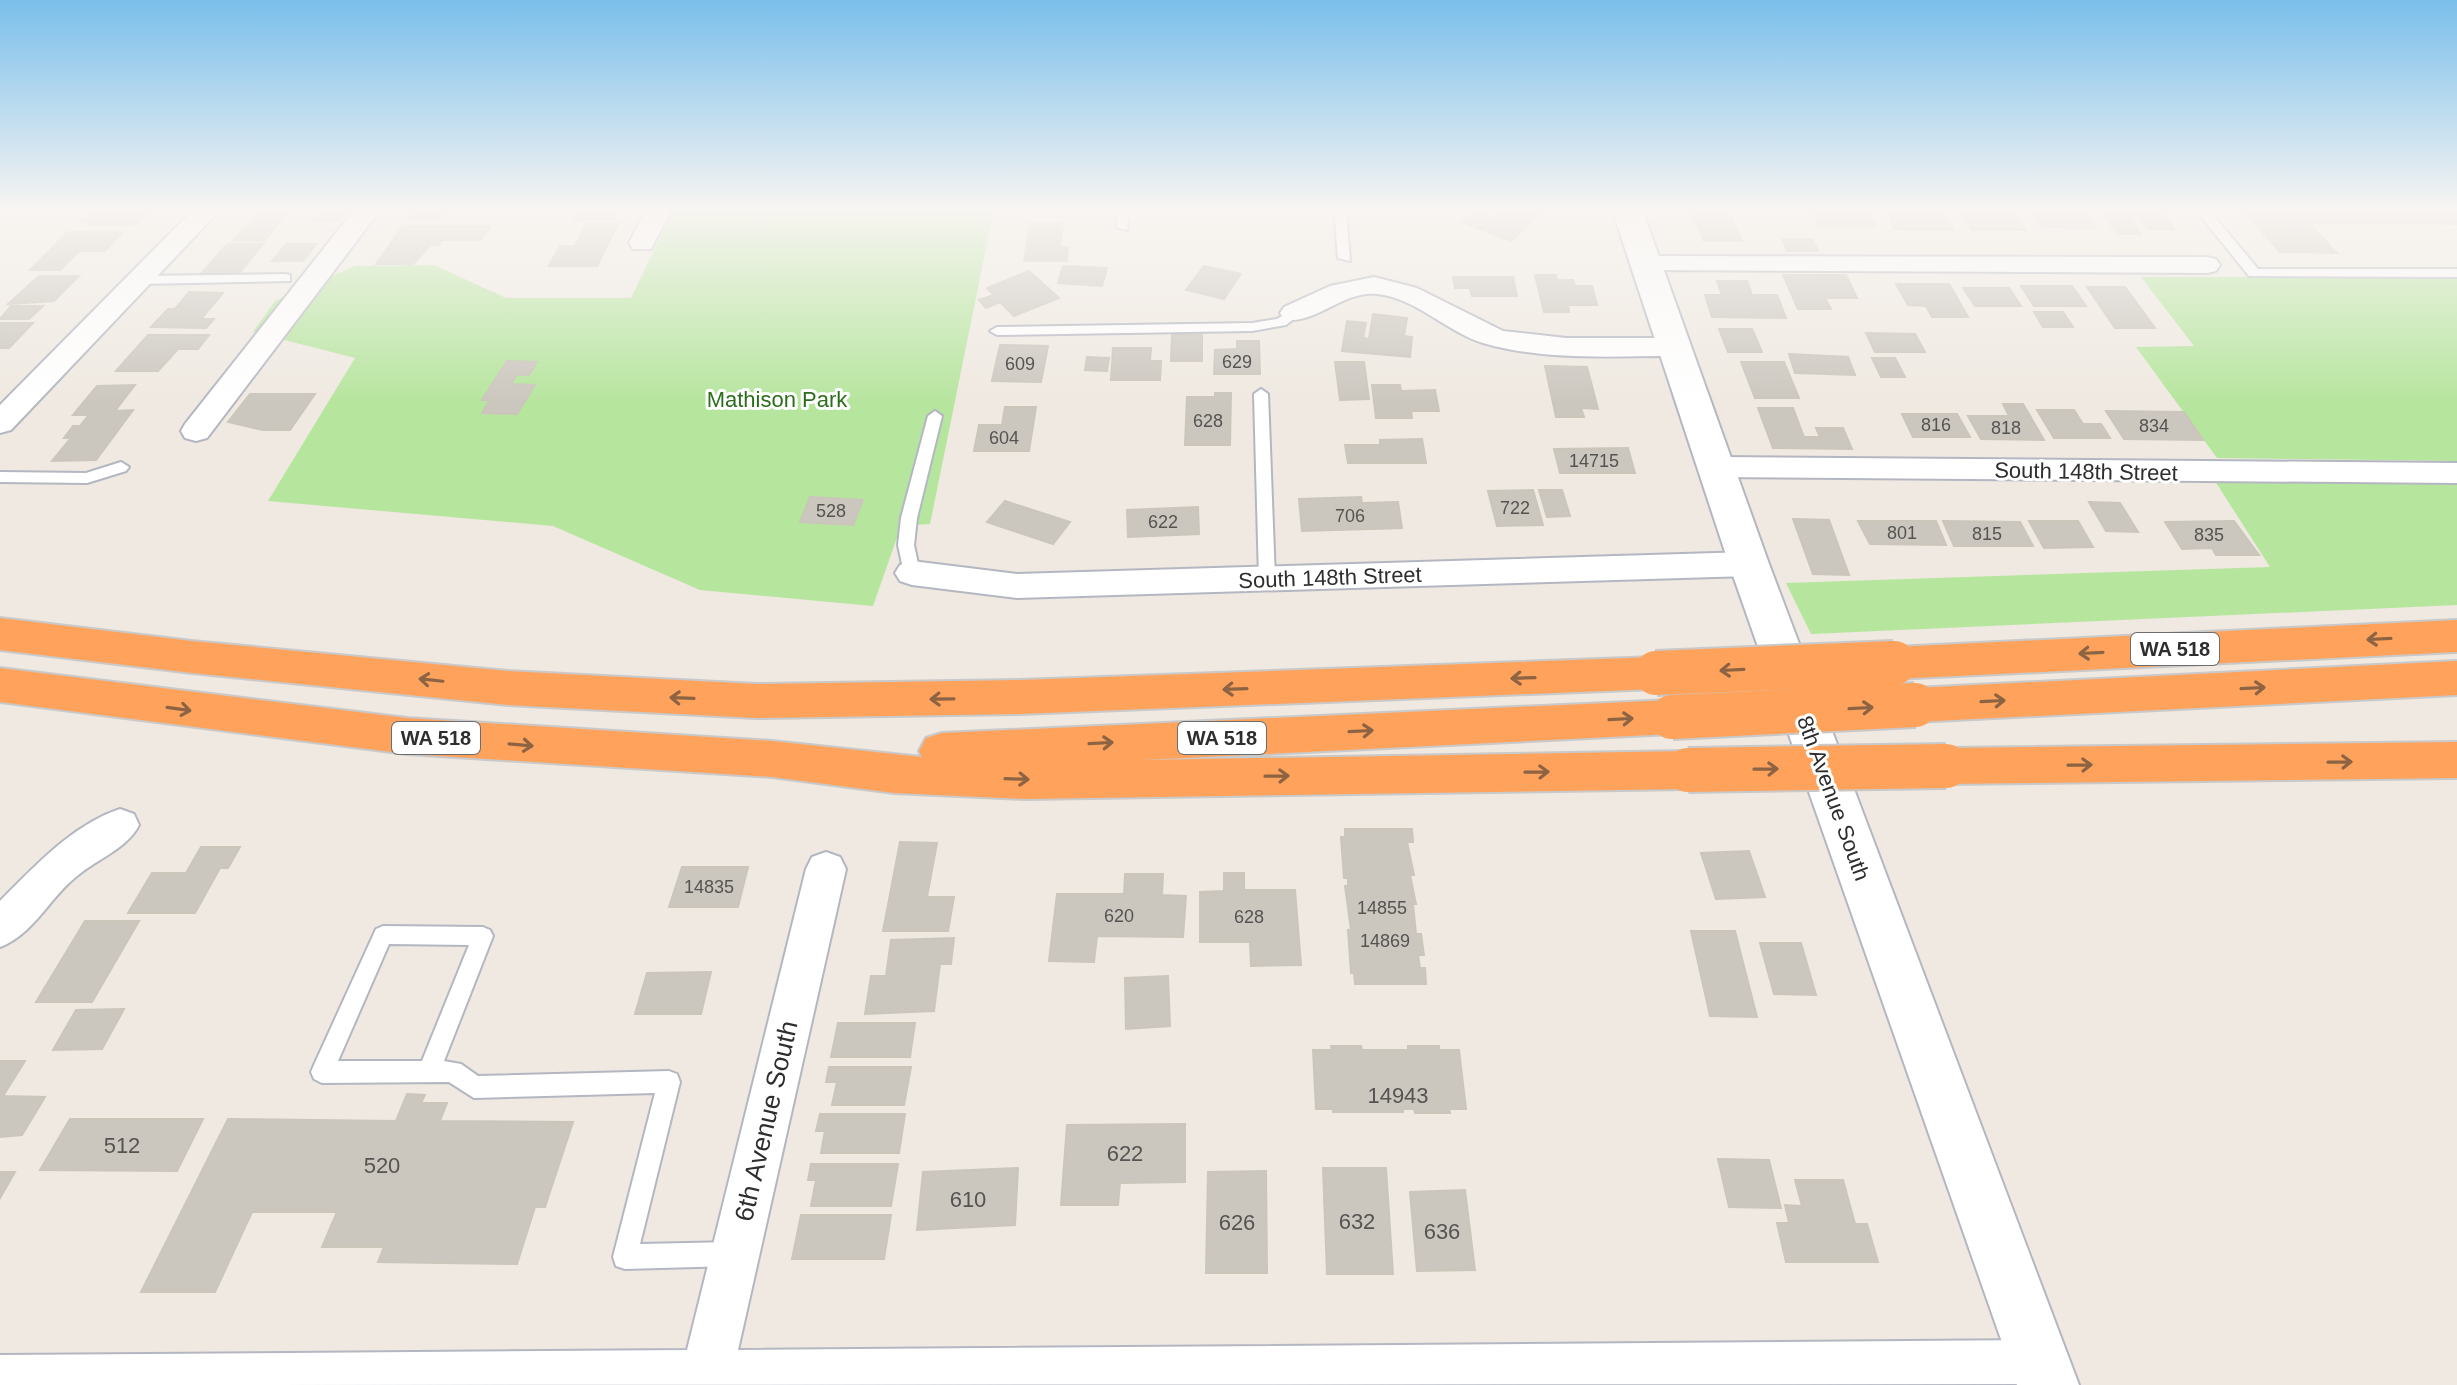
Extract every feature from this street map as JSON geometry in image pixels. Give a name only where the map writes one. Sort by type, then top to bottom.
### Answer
[{"type":"highway","points":[[0,610],[192,657]]},
{"type":"highway","name":"WA 518","points":[[0,634],[192,657],[508,688],[756,701],[1020,697],[1656,673],[2457,636]]},
{"type":"highway","name":"WA 518","points":[[0,685],[407,736],[772,759],[2457,678]]},
{"type":"highway","points":[[0,706],[102,698]]},
{"type":"highway","points":[[772,759],[894,774],[1026,780],[2457,760]]},
{"type":"street","points":[[0,423],[146,274]]},
{"type":"street","points":[[196,431],[318,274]]},
{"type":"street","name":"8th Avenue South","points":[[1649,274],[1749,564],[2044,1375]]},
{"type":"street","points":[[1294,313],[1336,291],[1365,284],[1382,284],[1399,288],[1479,333],[1500,339],[1571,347],[1674,347]]},
{"type":"street","name":"South 148th Street","points":[[1716,467],[2457,473]]},
{"type":"street","name":"South 148th Street","points":[[912,573],[1017,586],[1749,564]]},
{"type":"street","points":[[0,929],[61,865],[120,825]]},
{"type":"street","name":"6th Avenue South","points":[[707,1374],[826,869]]},
{"type":"street","points":[[0,1381],[707,1374],[2044,1375]]},
{"type":"lane","points":[[140,280],[285,278]]},
{"type":"lane","points":[[997,331],[1252,327],[1281,322],[1294,313]]},
{"type":"lane","points":[[1261,394],[1267,579]]},
{"type":"lane","points":[[912,573],[906,545],[909,518],[935,416]]},
{"type":"lane","points":[[0,477],[87,478],[121,467]]},
{"type":"lane","points":[[429,1071],[483,936],[383,935],[322,1072],[453,1071],[474,1087],[669,1082],[625,1257],[735,1254]]},
{"type":"green space","name":"Mathison Park","points":[[338,274],[453,274],[506,298],[631,298],[643,274],[981,274],[930,524],[901,526],[873,606],[700,590],[553,526],[268,501],[355,358],[253,332],[275,301]]},
{"type":"green space","points":[[2141,277],[2457,277],[2457,461],[2217,458],[2136,347],[2194,346]]},
{"type":"green space","points":[[2215,481],[2457,482],[2457,605],[1811,634],[1786,583],[2270,567]]},
{"type":"building","points":[[201,274],[239,274],[238,275]]},
{"type":"building","points":[[1022,274],[1032,274],[1059,298],[1014,316],[1000,302],[986,308],[979,300],[994,295],[987,288]]},
{"type":"building","points":[[1061,274],[1105,274],[1102,286],[1058,283]]},
{"type":"building","points":[[1198,274],[1241,274],[1224,299],[1186,290]]},
{"type":"building","points":[[1535,275],[1556,275],[1557,280],[1573,280],[1575,286],[1592,286],[1597,305],[1568,305],[1569,312],[1544,312]]},
{"type":"building","points":[[1783,275],[1846,275],[1857,298],[1825,298],[1831,309],[1798,309]]},
{"type":"building","points":[[39,276],[79,276],[54,301],[8,304]]},
{"type":"building","points":[[1453,277],[1513,277],[1517,296],[1472,296],[1470,288],[1455,288]]},
{"type":"building","points":[[1717,281],[1747,281],[1752,295],[1777,295],[1786,318],[1712,317],[1705,295],[1722,295]]},
{"type":"building","points":[[1896,284],[1949,284],[1968,317],[1932,317],[1926,306],[1908,305]]},
{"type":"building","points":[[2021,286],[2072,286],[2086,306],[2034,306]]},
{"type":"building","points":[[2087,287],[2125,287],[2155,328],[2115,328]]},
{"type":"building","points":[[1963,288],[2009,288],[2021,306],[1975,306]]},
{"type":"building","points":[[189,292],[223,293],[201,319],[214,319],[206,328],[151,327],[168,309],[175,309]]},
{"type":"building","points":[[11,306],[43,306],[29,319],[0,319]]},
{"type":"building","points":[[2034,312],[2063,312],[2073,327],[2043,327]]},
{"type":"building","points":[[1373,314],[1407,318],[1404,336],[1412,337],[1410,357],[1342,351],[1347,321],[1366,323],[1363,338],[1369,339]]},
{"type":"building","points":[[0,323],[33,323],[9,348],[0,348]]},
{"type":"building","points":[[1719,329],[1752,329],[1762,352],[1728,352]]},
{"type":"building","points":[[1866,333],[1915,334],[1925,352],[1875,352]]},
{"type":"building","points":[[148,335],[209,335],[198,349],[178,349],[158,371],[116,371]]},
{"type":"building","points":[[1172,335],[1202,335],[1202,361],[1171,361]]},
{"type":"building","points":[[1237,341],[1259,341],[1260,374],[1214,374],[1215,350],[1237,349]]},
{"type":"building","points":[[1000,345],[1048,346],[1041,382],[992,381]]},
{"type":"building","points":[[1113,348],[1151,348],[1150,361],[1161,361],[1160,380],[1111,380]]},
{"type":"building","points":[[1789,354],[1848,357],[1855,375],[1795,373]]},
{"type":"building","points":[[1087,357],[1109,358],[1107,371],[1085,370]]},
{"type":"building","points":[[1872,358],[1895,358],[1905,377],[1881,377]]},
{"type":"building","points":[[507,361],[537,362],[529,375],[517,375],[511,384],[535,385],[517,414],[482,413],[490,400],[482,400]]},
{"type":"building","points":[[1335,362],[1364,362],[1369,399],[1340,400]]},
{"type":"building","points":[[1741,362],[1784,362],[1799,398],[1755,398]]},
{"type":"building","points":[[1545,366],[1587,367],[1598,409],[1581,408],[1584,417],[1556,417]]},
{"type":"building","points":[[135,385],[115,411],[133,410],[96,460],[52,461],[71,438],[64,438],[73,426],[80,426],[89,415],[73,415],[97,386]]},
{"type":"building","points":[[1372,385],[1400,385],[1401,391],[1435,390],[1439,411],[1411,411],[1412,418],[1376,418]]},
{"type":"building","points":[[1215,393],[1231,393],[1230,445],[1185,445],[1187,397],[1215,397]]},
{"type":"building","points":[[250,394],[315,394],[290,430],[263,430],[228,422]]},
{"type":"building","points":[[2003,404],[2023,404],[2044,440],[1981,439],[1968,416],[2009,416]]},
{"type":"building","points":[[1005,407],[1036,407],[1029,451],[974,451],[979,425],[1002,425]]},
{"type":"building","points":[[1758,408],[1793,408],[1804,437],[1820,437],[1816,428],[1843,428],[1852,449],[1773,448]]},
{"type":"building","points":[[2037,410],[2074,410],[2083,424],[2101,424],[2110,438],[2054,438]]},
{"type":"building","points":[[2106,411],[2184,412],[2203,440],[2124,439]]},
{"type":"building","points":[[1902,414],[1957,414],[1970,437],[1913,437]]},
{"type":"building","points":[[1422,439],[1426,463],[1348,463],[1345,445],[1380,445],[1380,440]]},
{"type":"building","points":[[1628,448],[1635,473],[1560,473],[1554,449]]},
{"type":"building","points":[[1533,490],[1543,525],[1497,526],[1488,491]]},
{"type":"building","points":[[1539,490],[1562,490],[1570,516],[1547,517]]},
{"type":"building","points":[[810,497],[863,500],[853,525],[800,522]]},
{"type":"building","points":[[1361,497],[1362,503],[1398,502],[1402,528],[1302,531],[1299,499]]},
{"type":"building","points":[[1005,501],[1070,522],[1053,544],[987,522]]},
{"type":"building","points":[[2089,502],[2120,503],[2138,532],[2106,531]]},
{"type":"building","points":[[1198,507],[1199,534],[1128,537],[1127,510]]},
{"type":"building","points":[[1793,519],[1829,520],[1849,575],[1813,574]]},
{"type":"building","points":[[1858,521],[1936,521],[1946,545],[1870,544]]},
{"type":"building","points":[[1943,521],[2020,522],[2033,546],[1954,546]]},
{"type":"building","points":[[2029,521],[2078,521],[2093,547],[2044,548]]},
{"type":"building","points":[[2234,521],[2259,555],[2216,555],[2212,548],[2182,549],[2165,522]]},
{"type":"building","points":[[1345,829],[1412,829],[1413,842],[1407,842],[1414,875],[1410,875],[1416,904],[1413,904],[1416,934],[1421,934],[1424,955],[1418,955],[1420,968],[1425,968],[1426,984],[1355,984],[1354,973],[1351,973],[1348,930],[1351,930],[1345,886],[1348,886],[1348,878],[1344,878],[1341,837],[1345,837]]},
{"type":"building","points":[[900,842],[937,843],[927,897],[954,897],[948,931],[883,931]]},
{"type":"building","points":[[201,847],[240,847],[228,868],[220,868],[195,913],[128,913],[152,873],[186,873]]},
{"type":"building","points":[[1749,851],[1765,897],[1716,899],[1701,853]]},
{"type":"building","points":[[682,867],[748,867],[738,907],[669,907]]},
{"type":"building","points":[[1224,873],[1244,873],[1244,890],[1295,890],[1301,965],[1251,966],[1250,942],[1200,942],[1200,892],[1224,891]]},
{"type":"building","points":[[1125,874],[1163,874],[1162,895],[1186,896],[1183,937],[1097,936],[1094,962],[1049,961],[1057,894],[1124,894]]},
{"type":"building","points":[[85,921],[139,921],[92,1002],[36,1002]]},
{"type":"building","points":[[1691,931],[1735,931],[1757,1017],[1710,1016]]},
{"type":"building","points":[[954,938],[951,964],[940,964],[934,1011],[865,1014],[871,976],[886,976],[891,940]]},
{"type":"building","points":[[1760,943],[1801,943],[1816,995],[1774,994]]},
{"type":"building","points":[[711,972],[701,1014],[635,1014],[647,973]]},
{"type":"building","points":[[1168,976],[1170,1026],[1126,1029],[1125,978]]},
{"type":"building","points":[[124,1009],[102,1049],[53,1050],[76,1010]]},
{"type":"building","points":[[838,1023],[915,1023],[910,1057],[831,1057]]},
{"type":"building","points":[[1331,1046],[1408,1050],[1408,1046],[1439,1046],[1439,1050],[1459,1050],[1466,1109],[1449,1109],[1450,1113],[1415,1113],[1414,1109],[1403,1109],[1403,1112],[1333,1112],[1333,1109],[1316,1109],[1313,1050],[1332,1050]]},
{"type":"building","points":[[0,1061],[25,1061],[3,1096],[45,1097],[22,1135],[0,1137]]},
{"type":"building","points":[[829,1067],[911,1067],[904,1105],[832,1105],[837,1082],[826,1082]]},
{"type":"building","points":[[407,1094],[425,1095],[421,1103],[447,1103],[440,1121],[573,1122],[545,1207],[535,1207],[517,1264],[378,1262],[384,1247],[322,1247],[337,1212],[252,1212],[215,1292],[141,1292],[228,1119],[396,1121]]},
{"type":"building","points":[[820,1114],[905,1114],[899,1153],[821,1153],[825,1131],[816,1131]]},
{"type":"building","points":[[70,1119],[203,1119],[177,1171],[40,1170]]},
{"type":"building","points":[[1185,1124],[1185,1182],[1120,1183],[1118,1205],[1061,1205],[1067,1125]]},
{"type":"building","points":[[1718,1159],[1769,1160],[1781,1208],[1729,1207]]},
{"type":"building","points":[[811,1164],[898,1164],[891,1206],[811,1206],[816,1180],[808,1180]]},
{"type":"building","points":[[1018,1168],[1015,1225],[917,1230],[923,1172]]},
{"type":"building","points":[[1323,1168],[1386,1168],[1393,1274],[1327,1274]]},
{"type":"building","points":[[1266,1171],[1267,1273],[1206,1273],[1208,1172]]},
{"type":"building","points":[[0,1172],[15,1172],[0,1198]]},
{"type":"building","points":[[1795,1180],[1843,1180],[1855,1224],[1867,1224],[1878,1262],[1786,1262],[1777,1223],[1789,1223],[1785,1205],[1802,1206]]},
{"type":"building","points":[[1465,1190],[1475,1270],[1417,1271],[1410,1192]]},
{"type":"building","points":[[801,1215],[891,1215],[884,1259],[792,1259]]}]
